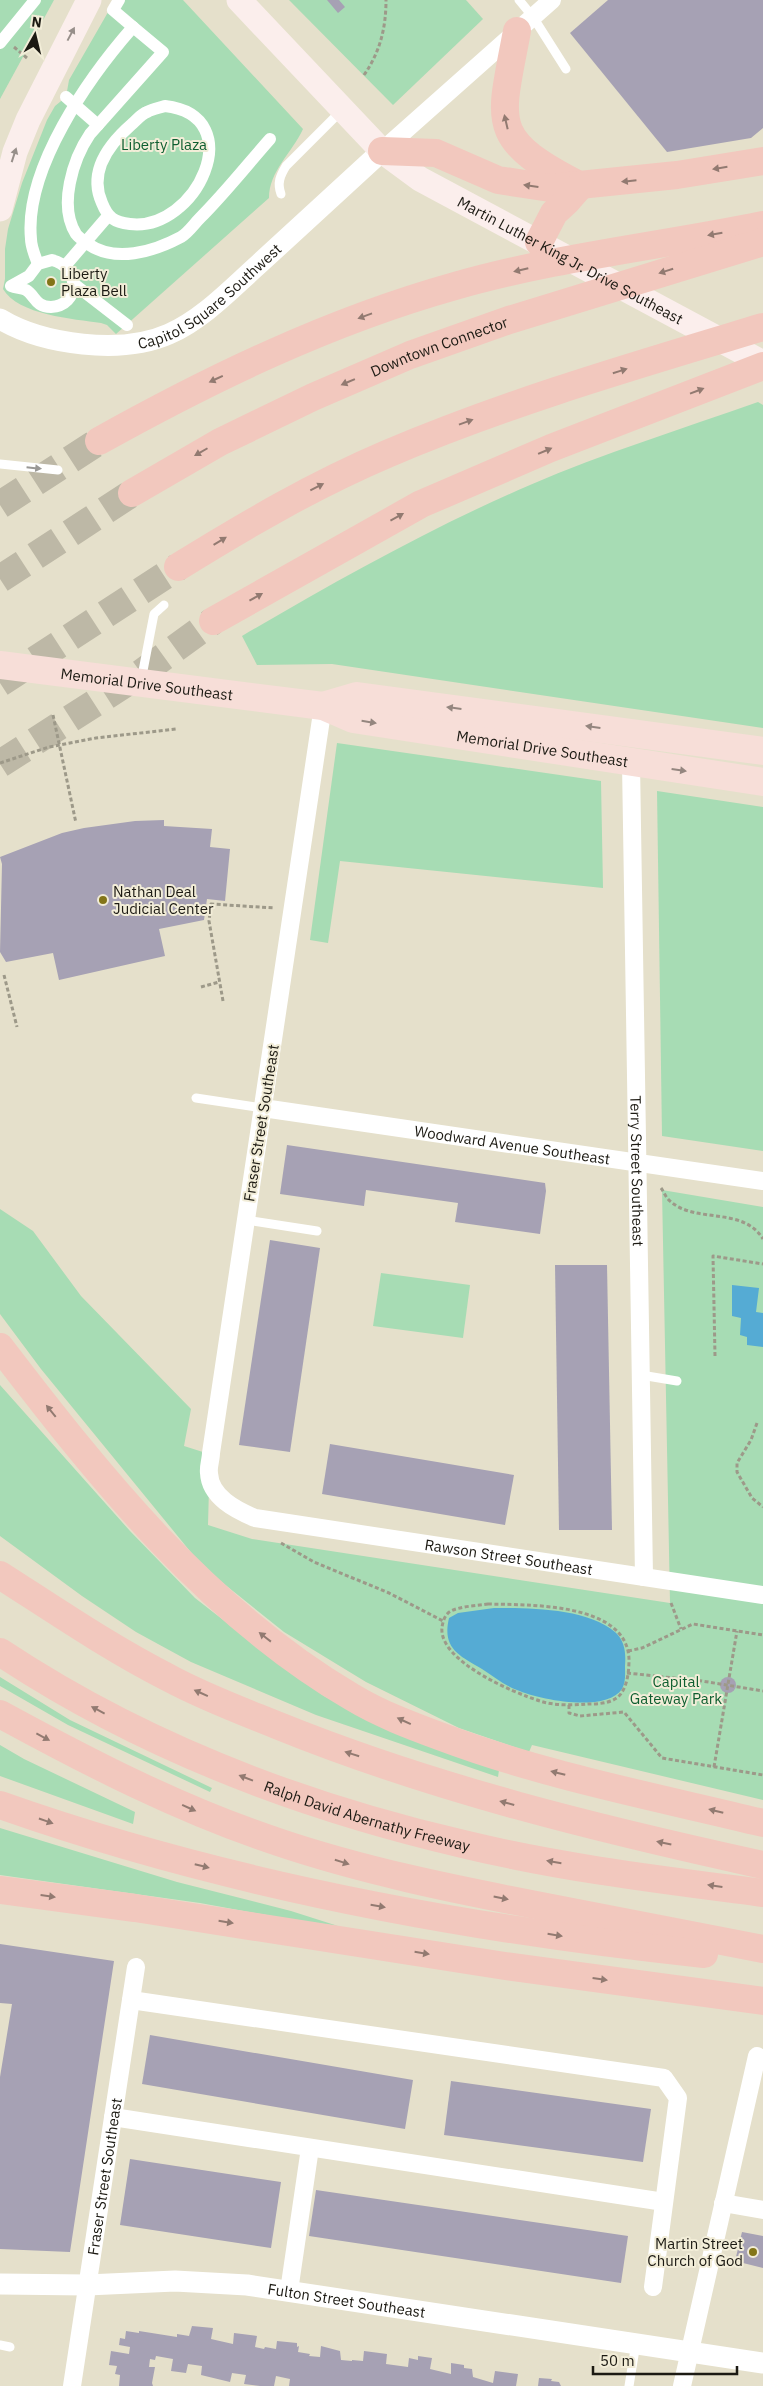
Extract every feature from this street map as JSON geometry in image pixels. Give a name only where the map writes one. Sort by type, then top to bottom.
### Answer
[{"type":"highway","points":[[525,24],[505,93],[505,122],[510,136],[530,157],[580,186]]},
{"type":"highway","points":[[382,151],[436,153],[498,180],[550,188],[677,175],[763,160]]},
{"type":"highway","points":[[537,236],[554,213],[580,186]]},
{"type":"highway","points":[[99,441],[179,396],[249,363],[302,340],[406,301],[456,286],[544,264],[763,225]]},
{"type":"highway","name":"Downtown Connector","points":[[132,492],[220,442],[313,397],[410,355],[509,320],[763,242]]},
{"type":"highway","points":[[178,567],[274,510],[330,480],[419,441],[517,404],[763,327]]},
{"type":"highway","points":[[214,621],[422,504],[551,448],[763,364]]},
{"type":"highway","points":[[0,1347],[124,1502],[206,1586],[282,1651],[354,1698],[417,1727],[471,1748],[533,1767],[763,1823]]},
{"type":"highway","points":[[0,1562],[64,1616]]},
{"type":"highway","points":[[0,1575],[96,1638],[170,1679],[339,1750],[520,1807],[651,1840],[763,1865]]},
{"type":"highway","name":"Ralph David Abernathy Freeway","points":[[0,1652],[86,1704],[138,1730],[248,1779],[317,1802],[390,1825],[464,1844],[553,1862],[763,1893]]},
{"type":"highway","points":[[0,1714],[104,1770],[212,1819],[278,1842],[360,1867],[484,1895],[763,1950]]},
{"type":"highway","points":[[0,1805],[128,1847],[249,1878],[364,1903],[472,1923],[623,1946],[763,1960]]},
{"type":"highway","points":[[0,1890],[135,1908],[505,1966],[763,2002]]},
{"type":"main road","points":[[0,204],[15,152],[28,120],[89,0]]},
{"type":"main road","name":"Martin Luther King Jr. Drive Southeast","points":[[239,0],[382,151],[420,179],[537,236],[763,364]]},
{"type":"main road","name":"Memorial Drive Southeast","points":[[0,665],[323,706],[353,719],[763,782]]},
{"type":"main road","name":"Memorial Drive Southeast","points":[[323,706],[357,696],[763,751]]},
{"type":"street","points":[[0,43],[35,0]]},
{"type":"street","points":[[119,0],[113,10],[162,52],[98,125],[80,149],[69,194],[72,225],[77,236],[100,252],[122,255],[152,250],[182,236],[215,203],[270,138]]},
{"type":"street","points":[[382,151],[552,0]]},
{"type":"street","points":[[38,264],[30,240],[31,208],[38,180],[49,155],[96,74],[134,28]]},
{"type":"street","points":[[66,97],[98,125]]},
{"type":"street","points":[[165,106],[180,108],[195,115],[210,141],[209,155],[207,168],[201,182],[184,203],[171,214],[149,223],[134,225],[119,223],[108,216],[100,198],[98,178],[105,154],[112,144],[145,112],[165,106]]},
{"type":"street","name":"Capitol Square Southwest","points":[[0,319],[24,330],[58,340],[99,346],[137,342],[169,334],[217,302],[382,151]]},
{"type":"street","points":[[65,266],[108,216]]},
{"type":"street","points":[[52,260],[65,266],[73,277],[74,284],[69,298],[64,303],[50,307],[36,302],[28,291],[11,286],[29,276],[38,264],[52,260]]},
{"type":"street","points":[[74,284],[127,325]]},
{"type":"street","name":"Fraser Street Southeast","points":[[255,1518],[225,1503],[209,1474],[323,706]]},
{"type":"street","name":"Terry Street Southeast","points":[[631,763],[644,1577]]},
{"type":"street","name":"Woodward Avenue Southeast","points":[[263,1108],[763,1181]]},
{"type":"street","name":"Rawson Street Southeast","points":[[255,1518],[763,1595]]},
{"type":"street","name":"Fraser Street Southeast","points":[[72,2386],[136,1967]]},
{"type":"street","points":[[131,2000],[664,2078],[678,2098],[653,2287]]},
{"type":"street","points":[[682,2386],[757,2056]]},
{"type":"street","points":[[113,2117],[664,2202]]},
{"type":"street","points":[[289,2291],[310,2148]]},
{"type":"street","points":[[723,2204],[763,2210]]},
{"type":"street","name":"Fulton Street Southeast","points":[[0,2284],[87,2285],[175,2281],[247,2285],[763,2363]]},
{"type":"lane","points":[[519,0],[525,24],[566,69]]},
{"type":"lane","points":[[281,194],[279,187],[280,177],[286,166],[343,110]]},
{"type":"lane","points":[[0,464],[58,470]]},
{"type":"lane","points":[[154,685],[154,614],[164,605]]},
{"type":"lane","points":[[196,1098],[263,1108]]},
{"type":"lane","points":[[246,1220],[317,1231]]},
{"type":"lane","points":[[641,1375],[677,1380]]},
{"type":"lane","points":[[629,2386],[636,2343]]},
{"type":"lane","points":[[0,2346],[10,2347]]},
{"type":"path","points":[[364,75],[372,62],[382,38],[386,0]]},
{"type":"path","points":[[52,715],[76,823]]},
{"type":"path","points":[[0,763],[60,745],[96,738],[176,729]]},
{"type":"path","points":[[222,1001],[209,921],[211,904],[275,908]]},
{"type":"path","points":[[4,975],[17,1027]]},
{"type":"path","points":[[201,987],[220,982]]},
{"type":"path","points":[[661,1188],[670,1201],[681,1208],[747,1223],[763,1239]]},
{"type":"path","points":[[715,1356],[713,1256],[763,1264]]},
{"type":"path","points":[[757,1423],[751,1440],[737,1463],[737,1472],[752,1498],[763,1507]]},
{"type":"path","points":[[280,1543],[314,1562],[389,1593],[443,1621]]},
{"type":"path","points":[[671,1603],[682,1629]]},
{"type":"path","points":[[488,1604],[534,1605],[590,1616],[615,1627],[625,1639],[628,1651],[628,1673],[622,1693],[613,1700],[600,1704],[569,1705],[542,1702],[515,1692],[488,1679],[450,1650],[442,1632],[443,1621],[449,1612],[459,1608],[488,1604]]},
{"type":"path","points":[[628,1651],[642,1648],[693,1624],[763,1635]]},
{"type":"path","points":[[714,1767],[737,1631]]},
{"type":"path","points":[[628,1673],[763,1690]]},
{"type":"path","points":[[569,1705],[569,1713],[580,1716],[624,1712],[662,1758],[763,1776]]},
{"type":"green space","points":[[0,0],[54,0],[0,99]]},
{"type":"green space","name":"Liberty Plaza","points":[[115,0],[183,0],[303,129],[273,179],[269,198],[116,334],[107,325],[101,323],[33,310],[10,298],[3,289],[8,229],[22,183],[47,120],[55,106],[66,97],[69,80]]},
{"type":"green space","points":[[289,0],[466,0],[483,19],[393,105]]},
{"type":"green space","points":[[758,402],[763,405],[763,728],[332,664],[257,665],[242,636],[384,556],[456,519],[530,485],[586,462]]},
{"type":"green space","points":[[337,743],[601,781],[603,888],[340,861],[328,943],[310,940]]},
{"type":"green space","points":[[657,791],[763,807],[763,1151],[662,1136]]},
{"type":"green space","name":"Capital Gateway Park","points":[[662,1190],[763,1207],[763,1800],[532,1745],[529,1752],[459,1728],[366,1682],[284,1632],[203,1567],[41,1369],[0,1314],[0,1209],[33,1231],[81,1296],[191,1409],[184,1446],[206,1453],[209,1488],[208,1525],[252,1539],[670,1603]]},
{"type":"green space","points":[[381,1273],[470,1285],[463,1338],[373,1326]]},
{"type":"green space","points":[[0,1385],[130,1531],[195,1598],[324,1696],[369,1719],[499,1770],[498,1777],[316,1715],[191,1662],[136,1632],[82,1596],[0,1536]]},
{"type":"green space","points":[[0,1677],[70,1720],[212,1788],[210,1792],[68,1725],[0,1686]]},
{"type":"green space","points":[[0,1745],[24,1759],[135,1812],[133,1824],[0,1776]]},
{"type":"green space","points":[[0,1828],[177,1882],[291,1911],[338,1926],[200,1903],[0,1875]]},
{"type":"water","points":[[732,1285],[759,1288],[756,1312],[763,1313],[763,1347],[747,1345],[747,1337],[740,1335],[741,1318],[732,1316]]},
{"type":"water","points":[[494,1608],[557,1611],[589,1618],[603,1624],[615,1632],[621,1639],[624,1648],[625,1678],[622,1689],[614,1696],[602,1701],[572,1702],[541,1697],[513,1688],[459,1655],[450,1644],[448,1637],[449,1618],[458,1613]]},
{"type":"building","points":[[327,0],[339,0],[345,7],[338,13]]},
{"type":"building","points":[[608,0],[763,0],[763,128],[751,138],[667,152],[570,33]]},
{"type":"building","name":"Nathan Deal Judicial Center","points":[[164,820],[164,826],[212,829],[210,847],[230,849],[225,901],[207,899],[204,920],[159,929],[165,956],[59,980],[53,953],[6,962],[0,952],[2,864],[0,857],[62,833],[84,828],[135,821]]},
{"type":"building","points":[[287,1145],[545,1183],[546,1191],[540,1234],[455,1222],[458,1203],[366,1190],[364,1206],[280,1194]]},
{"type":"building","points":[[270,1240],[320,1248],[290,1452],[239,1445]]},
{"type":"building","points":[[555,1265],[607,1265],[612,1530],[559,1530]]},
{"type":"building","points":[[330,1444],[514,1475],[505,1525],[322,1494]]},
{"type":"building","points":[[728,1677],[734,1679],[736,1685],[734,1691],[728,1693],[722,1691],[720,1685],[722,1679]]},
{"type":"building","points":[[0,1944],[114,1961],[70,2252],[0,2249],[0,2077],[12,2004],[0,2003]]},
{"type":"building","points":[[150,2035],[413,2080],[405,2129],[142,2084]]},
{"type":"building","points":[[451,2081],[651,2109],[643,2162],[444,2135]]},
{"type":"building","points":[[130,2159],[281,2182],[271,2248],[120,2225]]},
{"type":"building","points":[[316,2190],[628,2236],[621,2283],[309,2236]]},
{"type":"building","points":[[742,2232],[763,2236],[763,2268],[735,2261]]},
{"type":"building","points":[[192,2326],[213,2328],[211,2339],[233,2344],[234,2333],[257,2336],[255,2347],[264,2349],[265,2347],[276,2349],[277,2341],[297,2343],[297,2347],[299,2346],[298,2352],[310,2354],[309,2356],[320,2357],[321,2346],[340,2351],[341,2360],[363,2361],[364,2351],[387,2354],[386,2364],[408,2367],[409,2358],[418,2360],[418,2356],[432,2358],[430,2369],[451,2374],[451,2363],[464,2365],[464,2368],[472,2369],[473,2377],[493,2383],[495,2371],[518,2374],[516,2386],[289,2386],[290,2379],[276,2376],[274,2386],[260,2386],[244,2384],[246,2375],[232,2373],[230,2382],[201,2375],[202,2366],[188,2364],[186,2373],[171,2371],[173,2359],[156,2356],[155,2360],[150,2359],[149,2367],[155,2367],[153,2386],[119,2386],[120,2375],[115,2374],[117,2366],[109,2365],[111,2351],[129,2354],[130,2347],[119,2345],[120,2338],[125,2339],[126,2331],[139,2333],[139,2331],[177,2337],[177,2334],[189,2336]]},
{"type":"building","points":[[539,2378],[552,2379],[551,2381],[559,2382],[561,2386],[538,2386]]},
{"type":"tunnel","points":[[0,505],[99,441]]},
{"type":"tunnel","points":[[0,579],[132,493]]},
{"type":"tunnel","points":[[0,683],[178,567]]},
{"type":"tunnel","points":[[0,764],[140,674],[213,621]]},
{"type":"place","name":"Liberty Plaza Bell","points":[[51,282]]},
{"type":"place","name":"Nathan Deal Judicial Center","points":[[103,900]]},
{"type":"place","name":"Martin Street Church of God","points":[[753,2252]]}]
